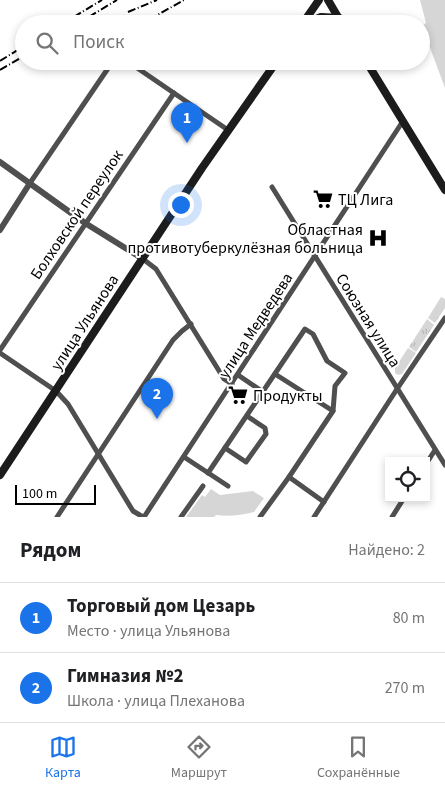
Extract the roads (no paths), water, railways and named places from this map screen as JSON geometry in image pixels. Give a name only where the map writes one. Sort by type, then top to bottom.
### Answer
[{"type":"main road","points":[[310,15],[319,0]]},
{"type":"main road","points":[[328,0],[337,15]]},
{"type":"main road","name":"улица Ульянова","points":[[0,475],[228,130],[271,70]]},
{"type":"main road","points":[[372,70],[445,190]]},
{"type":"street","points":[[0,230],[107,70]]},
{"type":"street","points":[[140,70],[228,130]]},
{"type":"street","name":"Болховской переулок","points":[[0,352],[85,222],[174,93]]},
{"type":"street","name":"улица Медведева","points":[[143,517],[403,121]]},
{"type":"street","points":[[0,162],[156,269],[224,379],[232,384]]},
{"type":"street","name":"Союзная улица","points":[[272,187],[445,465]]},
{"type":"street","points":[[314,517],[397,388],[445,318]]},
{"type":"street","points":[[57,517],[173,340],[190,324]]},
{"type":"street","points":[[208,473],[305,329],[313,334],[327,362],[344,373],[336,386],[333,412],[260,517]]},
{"type":"street","points":[[0,352],[56,391],[68,404],[133,511],[143,517]]},
{"type":"street","points":[[275,374],[333,412]]},
{"type":"street","points":[[238,375],[263,392]]},
{"type":"street","points":[[225,448],[246,462],[266,434],[265,428],[247,416]]},
{"type":"street","points":[[430,458],[436,450]]},
{"type":"street","points":[[184,457],[228,486]]},
{"type":"street","points":[[289,477],[324,502]]},
{"type":"street","points":[[181,517],[202,486]]},
{"type":"street","points":[[392,517],[401,502]]},
{"type":"railway","points":[[77,15],[102,0]]},
{"type":"railway","points":[[92,15],[117,0]]},
{"type":"railway","points":[[128,12],[157,0]]},
{"type":"railway","points":[[157,15],[184,0]]},
{"type":"railway","points":[[0,61],[15,52]]},
{"type":"railway","points":[[0,70],[15,61]]},
{"type":"place","name":"Торговый дом Цезарь","points":[[187,143]]},
{"type":"place","name":"ТЦ Лига","points":[[323,199]]},
{"type":"place","name":"Областная противотуберкулёзная больница","points":[[378,238]]},
{"type":"place","name":"Продукты","points":[[238,395]]},
{"type":"place","name":"Гимназия №2","points":[[157,419]]}]
